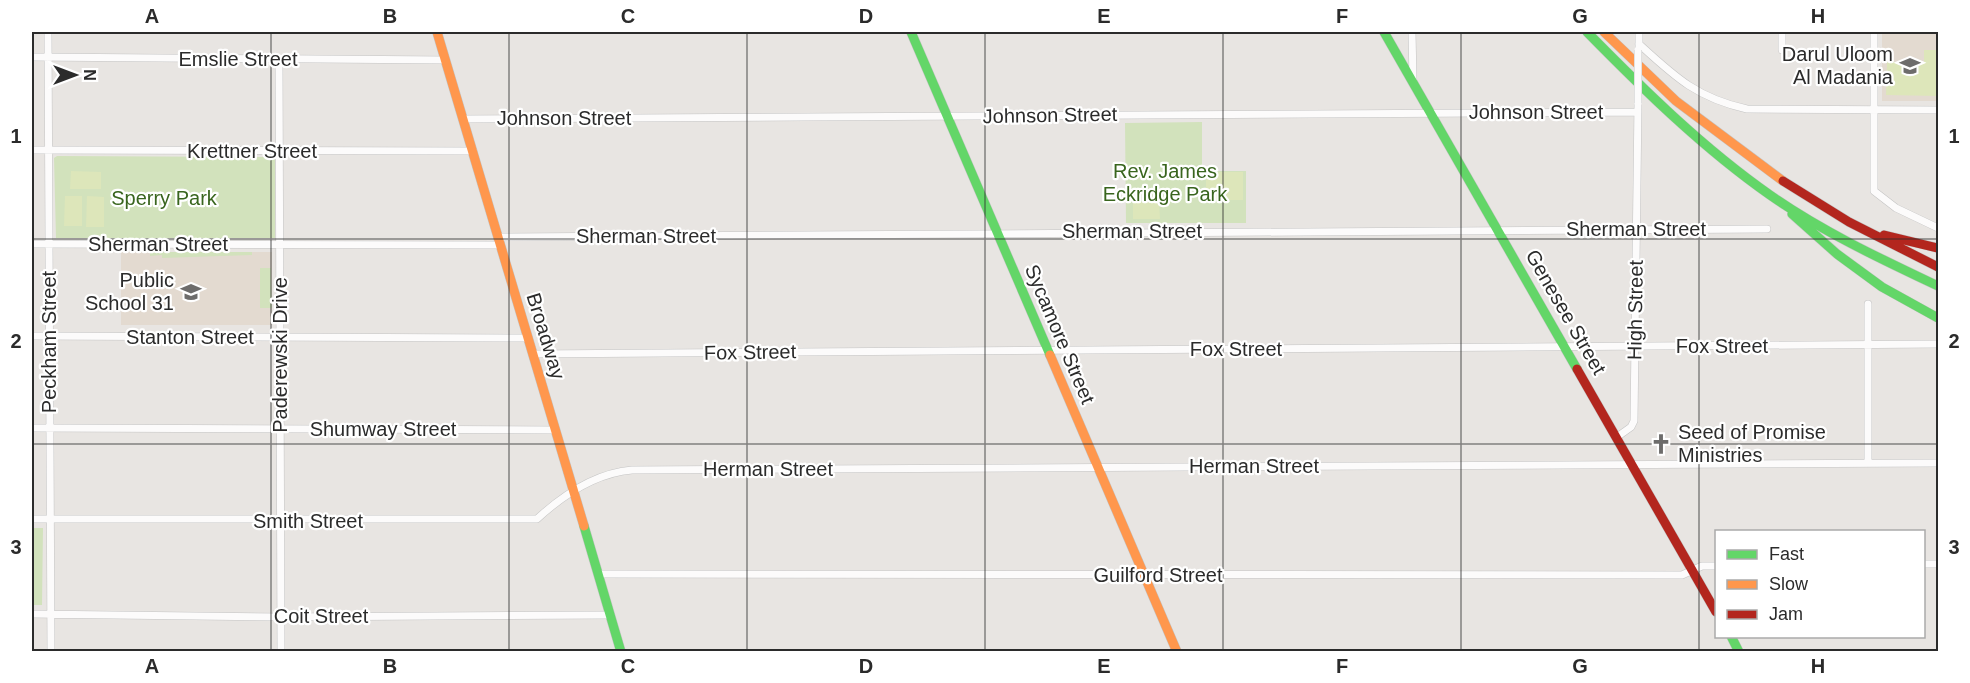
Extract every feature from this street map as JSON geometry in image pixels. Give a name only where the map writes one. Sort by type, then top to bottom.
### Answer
[{"type":"main road","name":"Broadway","points":[[437,32],[621,651]]},
{"type":"main road","name":"Sycamore Street","points":[[910,32],[1177,651]]},
{"type":"main road","name":"Genesee Street","points":[[1384,32],[1715,610]]},
{"type":"main road","points":[[1587,32],[1654,101],[1771,195],[1837,254],[1882,287],[1938,318]]},
{"type":"main road","points":[[1604,32],[1624,54],[1719,135],[1815,202],[1866,231],[1938,267]]},
{"type":"main road","points":[[1771,195],[1874,256],[1938,286]]},
{"type":"main road","points":[[1866,231],[1938,248]]},
{"type":"street","name":"Peckham Street","points":[[48,32],[51,651]]},
{"type":"street","points":[[1412,32],[1413,81]]},
{"type":"street","name":"High Street","points":[[1617,437],[1633,424],[1639,32]]},
{"type":"street","points":[[1782,32],[1782,50]]},
{"type":"street","points":[[1874,32],[1874,190],[1896,208],[1938,228]]},
{"type":"street","points":[[1639,47],[1682,83],[1726,104],[1770,111],[1938,110]]},
{"type":"street","name":"Emslie Street","points":[[32,57],[445,60]]},
{"type":"street","name":"Paderewski Drive","points":[[279,59],[281,651]]},
{"type":"street","name":"Johnson Street","points":[[463,119],[1638,112]]},
{"type":"street","name":"Krettner Street","points":[[32,150],[472,151]]},
{"type":"street","name":"Sherman Street","points":[[32,244],[280,244],[996,232],[1767,229]]},
{"type":"street","points":[[1868,304],[1868,463]]},
{"type":"street","name":"Stanton Street","points":[[32,336],[528,338]]},
{"type":"street","name":"Fox Street","points":[[533,354],[1938,344]]},
{"type":"street","name":"Shumway Street","points":[[32,428],[555,430]]},
{"type":"street","name":"Herman Street","points":[[574,491],[610,474],[632,470],[1938,463]]},
{"type":"street","name":"Smith Street","points":[[32,519],[281,521],[537,519],[559,500],[574,491]]},
{"type":"street","name":"Guilford Street","points":[[598,574],[1683,575],[1702,566],[1715,566]]},
{"type":"street","name":"Coit Street","points":[[32,614],[610,615]]},
{"type":"shaded area","name":"Darul Uloom Al Madania","points":[[1882,32],[1938,32],[1938,101],[1882,101]]},
{"type":"shaded area","points":[[121,252],[272,252],[272,325],[121,325]]},
{"type":"green space","points":[[1924,50],[1938,50],[1938,96],[1886,95],[1887,62],[1924,62]]},
{"type":"green space","name":"Rev. James Eckridge Park","points":[[1202,122],[1202,171],[1246,171],[1246,223],[1126,223],[1125,123]]},
{"type":"green space","name":"Sperry Park","points":[[57,156],[275,157],[275,238],[56,238],[54,158]]},
{"type":"green space","points":[[71,171],[101,172],[101,189],[70,189]]},
{"type":"green space","points":[[1206,172],[1243,172],[1243,200],[1206,200]]},
{"type":"green space","points":[[65,196],[82,196],[82,226],[64,226]]},
{"type":"green space","points":[[87,196],[104,197],[104,227],[86,227]]},
{"type":"green space","points":[[1133,202],[1159,202],[1160,219],[1133,219]]},
{"type":"green space","points":[[150,252],[252,252],[252,255],[162,258],[162,255],[150,256]]},
{"type":"green space","points":[[260,268],[271,268],[272,308],[260,308]]},
{"type":"green space","points":[[32,528],[43,528],[42,605],[32,605]]},
{"type":"traffic: fast","points":[[911,32],[1050,355]]},
{"type":"traffic: fast","points":[[1384,32],[1577,369]]},
{"type":"traffic: fast","points":[[1587,32],[1652,97],[1745,177],[1831,233],[1938,286]]},
{"type":"traffic: fast","points":[[1792,214],[1837,254],[1882,287],[1938,318]]},
{"type":"traffic: fast","points":[[584,526],[621,652]]},
{"type":"traffic: fast","points":[[1732,638],[1739,652]]},
{"type":"traffic: slow","points":[[437,32],[584,526]]},
{"type":"traffic: slow","points":[[1604,32],[1676,101],[1783,181]]},
{"type":"traffic: slow","points":[[1050,355],[1177,652]]},
{"type":"traffic: jam","points":[[1783,181],[1849,222],[1938,267]]},
{"type":"traffic: jam","points":[[1884,235],[1938,248]]},
{"type":"traffic: jam","points":[[1577,369],[1715,610]]},
{"type":"place","name":"Darul Uloom Al Madania","points":[[1910,66]]},
{"type":"place","name":"Public School 31","points":[[191,292]]},
{"type":"place","name":"Seed of Promise Ministries","points":[[1661,444]]}]
